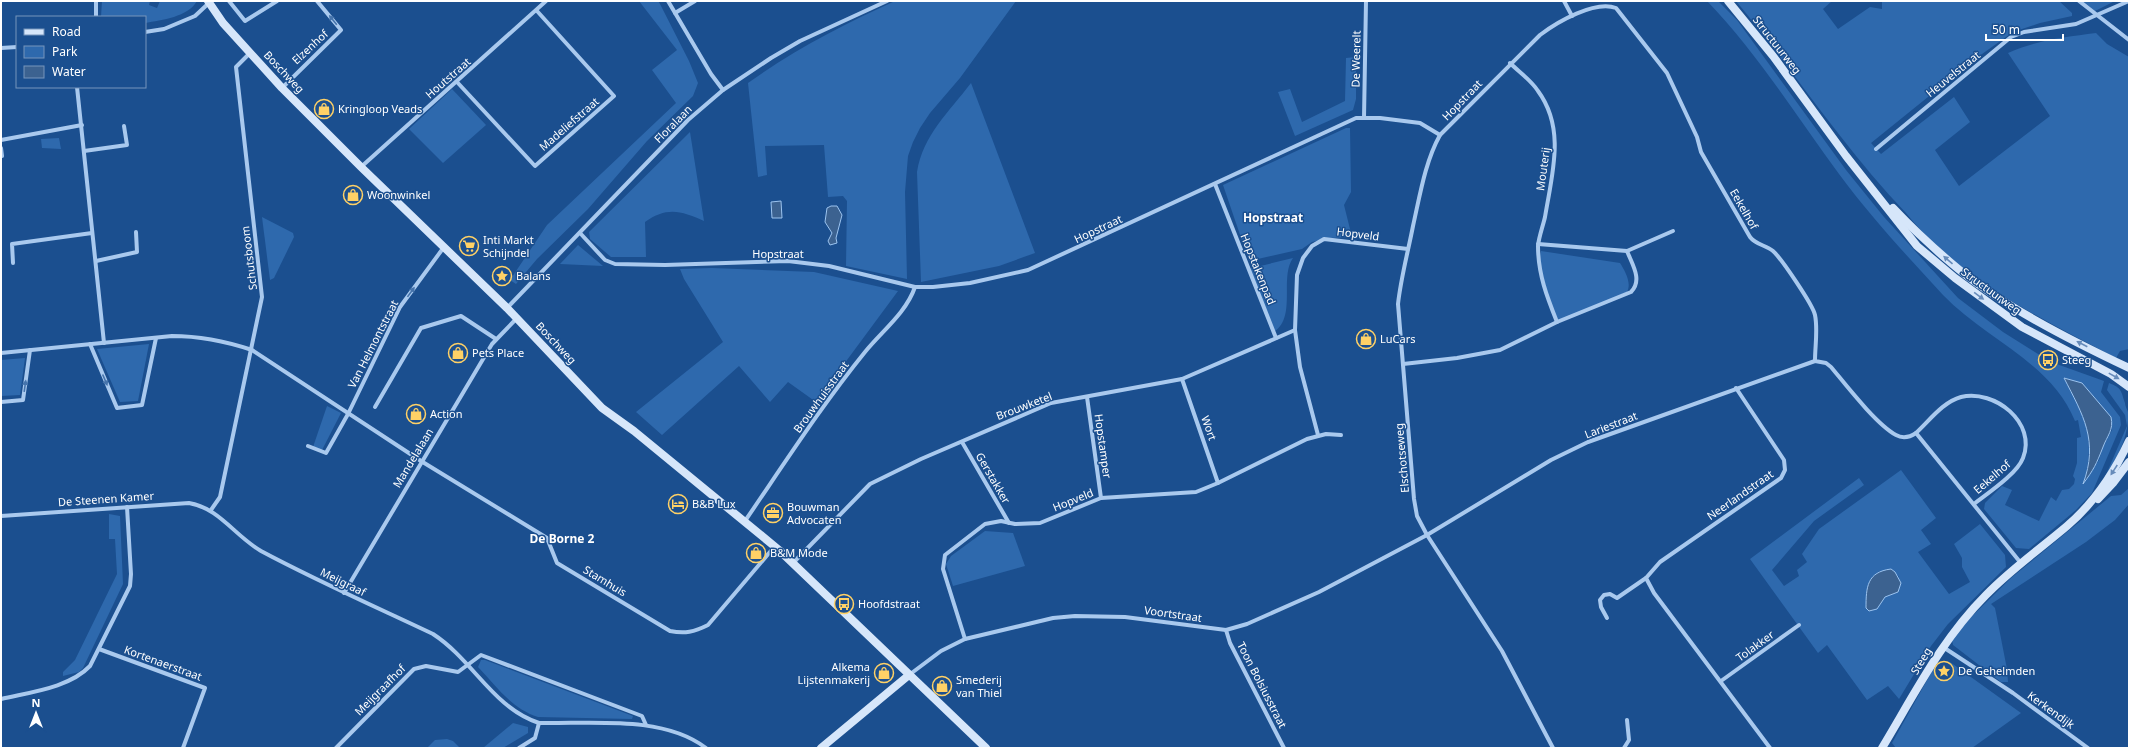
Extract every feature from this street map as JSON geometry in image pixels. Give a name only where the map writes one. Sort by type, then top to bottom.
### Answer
[{"type":"street","points":[[96,1],[96,16]]},
{"type":"street","points":[[146,32],[164,29],[195,16],[209,1]]},
{"type":"street","name":"Boschweg","points":[[209,1],[223,23],[282,88],[508,308],[602,408],[634,431],[774,546],[909,675]]},
{"type":"street","points":[[229,1],[245,21],[277,1]]},
{"type":"street","name":"Elzenhof","points":[[282,88],[341,30],[318,1]]},
{"type":"street","name":"Houtstraat","points":[[362,167],[537,11],[546,1]]},
{"type":"street","points":[[668,1],[711,74],[723,90]]},
{"type":"street","points":[[675,13],[695,1]]},
{"type":"street","name":"Floralaan","points":[[508,308],[688,120],[723,90],[771,58],[800,41],[887,1]]},
{"type":"street","name":"De Weerelt","points":[[1364,118],[1366,1]]},
{"type":"street","points":[[1564,1],[1572,16]]},
{"type":"street","name":"Structuurweg","points":[[1728,1],[1773,56],[1866,181],[1917,246],[1955,278],[2022,326],[2111,374],[2129,386]]},
{"type":"street","points":[[2079,1],[2129,40]]},
{"type":"street","name":"Heuvelstraat","points":[[1876,148],[2011,38],[2024,32],[2076,24],[2129,1]]},
{"type":"street","name":"Eekelhof","points":[[1572,16],[1600,5],[1610,5],[1616,8],[1667,73],[1697,137],[1701,152],[1750,237],[1756,243],[1767,247],[1776,254],[1812,307],[1816,320],[1815,361]]},
{"type":"street","name":"Madeliefstraat","points":[[457,82],[535,166],[614,96],[537,11]]},
{"type":"street","name":"Hopstraat","points":[[580,233],[605,260],[615,264],[672,265],[788,261],[829,266],[916,287],[933,287],[970,283],[1028,270],[1215,184],[1349,120],[1364,118],[1420,123],[1440,134],[1510,63],[1547,29],[1572,16]]},
{"type":"street","points":[[1,48],[16,47]]},
{"type":"street","name":"Schutsboom","points":[[211,510],[220,497],[262,297],[236,66],[250,52]]},
{"type":"street","name":"Mouterij","points":[[1510,63],[1537,89],[1546,104],[1554,126],[1556,150],[1544,223],[1538,244],[1538,263],[1542,281],[1557,322]]},
{"type":"street","points":[[77,88],[104,343]]},
{"type":"street","points":[[1,140],[82,125]]},
{"type":"street","points":[[84,151],[127,145],[124,126]]},
{"type":"street","name":"Elschotseweg","points":[[1440,134],[1433,148],[1422,186],[1398,304],[1414,499],[1417,516],[1502,651],[1553,748]]},
{"type":"street","points":[[1,148],[2,156]]},
{"type":"street","name":"Structuurweg","points":[[1866,181],[1951,264],[2026,314],[2129,368]]},
{"type":"street","name":"Hopstakenpad","points":[[1215,184],[1276,338]]},
{"type":"street","points":[[1538,244],[1626,251],[1673,230]]},
{"type":"street","points":[[96,261],[137,252],[136,232]]},
{"type":"street","points":[[13,263],[12,244],[92,233]]},
{"type":"street","name":"Hopveld","points":[[1318,436],[1300,367],[1295,330],[1297,275],[1303,258],[1312,246],[1324,239],[1408,250]]},
{"type":"street","name":"Van Helmontstraat","points":[[308,446],[326,453],[348,414],[400,307],[444,246]]},
{"type":"street","points":[[1403,364],[1491,353],[1510,347],[1557,322],[1631,292],[1636,287],[1637,278],[1626,251]]},
{"type":"street","name":"Brouwhuisstraat","points":[[745,521],[815,418],[865,352],[910,300],[916,287]]},
{"type":"street","points":[[375,407],[421,328],[461,316],[496,339]]},
{"type":"street","name":"Mandelalaan","points":[[344,593],[496,339],[517,318]]},
{"type":"street","name":"Brouwketel","points":[[793,563],[870,484],[1051,403],[1182,379],[1295,330]]},
{"type":"street","points":[[1,353],[156,338],[198,336],[230,343],[252,350],[422,461]]},
{"type":"street","points":[[90,344],[117,408],[142,405],[156,338]]},
{"type":"street","points":[[1,402],[23,400],[30,350]]},
{"type":"street","points":[[1815,361],[1826,363],[1831,367],[1867,407],[1896,435],[1905,438],[1916,433]]},
{"type":"street","name":"Lariestraat","points":[[1427,534],[1551,460],[1588,442],[1815,361]]},
{"type":"street","name":"Wort","points":[[1182,379],[1218,483]]},
{"type":"street","name":"Neerlandstraat","points":[[1607,618],[1601,607],[1600,600],[1604,595],[1610,594],[1617,598],[1646,578],[1660,562],[1781,478],[1786,470],[1784,460],[1736,388]]},
{"type":"street","name":"Eekelhof","points":[[1974,504],[2017,468],[2023,459],[2025,445],[2024,434],[2017,418],[2004,406],[1995,401],[1979,396],[1962,397],[1944,405],[1916,433],[2020,562]]},
{"type":"street","name":"Hopstamper","points":[[1087,397],[1101,498]]},
{"type":"street","name":"Hopveld","points":[[965,639],[943,569],[945,555],[986,524],[1001,521],[1015,524],[1040,523],[1101,498],[1196,492],[1218,483],[1306,439],[1326,434],[1340,436]]},
{"type":"street","name":"Steeg","points":[[2079,514],[2108,479],[2119,462],[2129,441]]},
{"type":"street","name":"Gerstakker","points":[[962,442],[1009,523]]},
{"type":"street","name":"Stamhuis","points":[[422,461],[547,538],[557,563],[670,631],[683,633],[696,631],[708,625],[774,546]]},
{"type":"street","name":"Steeg","points":[[1882,748],[1943,647],[1985,595],[2020,562],[2101,496],[2129,462]]},
{"type":"street","name":"De Steenen Kamer","points":[[1,516],[189,503],[211,510]]},
{"type":"street","points":[[1,699],[69,681],[81,675],[90,666],[130,586],[131,574],[126,507]]},
{"type":"street","name":"Meijgraaf","points":[[211,510],[259,550],[344,593],[434,634],[447,643],[511,710],[520,716],[539,723],[646,725],[675,731],[696,740],[706,748]]},
{"type":"street","name":"Voortstraat","points":[[909,675],[941,651],[965,639],[1042,619],[1075,616],[1124,616],[1226,630],[1247,624],[1320,592],[1427,534]]},
{"type":"street","points":[[1646,578],[1654,593],[1722,681],[1770,748]]},
{"type":"street","name":"Tolakker","points":[[1722,681],[1799,625]]},
{"type":"street","name":"Toon Bolsiusstraat","points":[[1226,630],[1230,643],[1284,748]]},
{"type":"street","name":"Kerkendijk","points":[[1943,647],[2013,693],[2088,748]]},
{"type":"street","name":"Kortenaerstraat","points":[[99,649],[205,688],[182,748]]},
{"type":"street","points":[[469,666],[478,657],[487,656],[642,716],[646,725]]},
{"type":"street","name":"Meijgraafhof","points":[[336,748],[414,669],[426,666],[458,672],[469,666]]},
{"type":"street","points":[[821,748],[909,675],[986,748]]},
{"type":"street","points":[[1624,748],[1629,740],[1627,720]]},
{"type":"street","points":[[519,748],[535,738],[539,723]]},
{"type":"green space","points":[[102,1],[150,1],[149,5],[157,8],[160,1],[197,1],[187,11],[174,17],[146,23],[146,16],[101,16]]},
{"type":"green space","points":[[639,1],[658,1],[660,4],[689,61],[698,83],[693,96],[647,141],[588,209],[537,259],[516,284],[510,280],[547,225],[676,103],[652,70],[677,50]]},
{"type":"green space","points":[[895,1],[1016,1],[960,78],[930,113],[913,142],[908,156],[905,192],[907,279],[846,266],[847,201],[843,196],[828,197],[824,145],[765,146],[767,175],[758,177],[748,83],[820,38]]},
{"type":"green space","points":[[1707,1],[1718,1],[1737,20],[1846,170],[1884,217],[1958,298],[2003,332],[2051,362],[2104,381],[2101,392],[2120,417],[2121,425],[2092,493],[2076,510],[2029,549],[2016,548],[1984,509],[1985,503],[2002,486],[2012,490],[2005,505],[2039,521],[2051,497],[2056,501],[2062,490],[2069,489],[2074,484],[2075,479],[2073,476],[2077,463],[2077,438],[2081,437],[2078,420],[2075,421],[2064,400],[2034,367],[1960,311],[1943,295],[1889,236],[1851,190],[1776,85],[1725,21]],"holes":[[[2064,378],[2082,383],[2111,417],[2112,430],[2103,447],[2099,460],[2084,482],[2089,452],[2086,428],[2083,416]]]},
{"type":"green space","points":[[1736,1],[1832,1],[1823,9],[1838,29],[1870,7],[1882,9],[1882,1],[2059,1],[2072,13],[2072,16],[2040,23],[2013,32],[1975,59],[1871,143],[1881,154],[1954,97],[1970,122],[1935,150],[1959,186],[2050,116],[2008,53],[2040,42],[2096,33],[2107,44],[2129,57],[2129,349],[2120,351],[2116,358],[2048,322],[2004,296],[1961,267],[1941,251],[1923,233],[1861,162]]},
{"type":"green space","points":[[2081,1],[2115,1],[2093,12]]},
{"type":"green space","points":[[1356,57],[1356,99],[1353,110],[1295,136],[1278,92],[1290,89],[1302,122],[1345,101],[1346,58]]},
{"type":"green space","points":[[971,83],[1035,253],[999,266],[921,282],[917,172],[920,159],[938,124]]},
{"type":"green space","points":[[452,89],[486,125],[443,163],[409,129]]},
{"type":"green space","points":[[1346,128],[1350,128],[1351,192],[1344,205],[1352,237],[1329,238],[1312,242],[1302,249],[1249,261],[1223,185]]},
{"type":"green space","points":[[690,132],[704,221],[681,213],[668,212],[660,214],[645,222],[646,257],[611,257],[590,239],[589,232]]},
{"type":"green space","points":[[59,138],[61,149],[42,148],[41,139]]},
{"type":"green space","points":[[262,217],[293,233],[294,237],[274,278],[270,280]]},
{"type":"green space","points":[[578,245],[603,266],[560,264]]},
{"type":"green space","points":[[1541,251],[1620,263],[1626,273],[1629,285],[1627,292],[1563,320],[1557,320],[1543,286],[1539,268]]},
{"type":"green space","points":[[1293,258],[1289,266],[1287,276],[1285,316],[1281,325],[1274,332],[1248,269]]},
{"type":"green space","points":[[712,268],[814,272],[898,291],[816,402],[788,382],[770,402],[739,366],[662,435],[636,412],[723,342],[684,279],[680,269]]},
{"type":"green space","points":[[149,344],[138,401],[120,402],[97,349]]},
{"type":"green space","points":[[25,358],[20,395],[1,396],[1,360]]},
{"type":"green space","points":[[2109,383],[2119,388],[2122,393],[2128,412],[2128,421],[2125,438],[2114,463],[2105,477],[2127,426],[2125,415],[2107,390]]},
{"type":"green space","points":[[327,406],[341,413],[321,452],[313,447]]},
{"type":"green space","points":[[1901,470],[1936,518],[1921,530],[1931,544],[1918,552],[1949,594],[1970,582],[1962,567],[1962,558],[1954,544],[1980,524],[2005,555],[2006,567],[1948,624],[1931,646],[1899,699],[1888,686],[1867,700],[1827,645],[1818,653],[1750,559],[1859,478],[1864,485],[1814,521],[1772,570],[1784,586],[1799,576],[1797,570],[1807,562],[1802,554],[1819,529]],"holes":[[[1891,569],[1899,577],[1880,605],[1866,592],[1878,572]]]},
{"type":"green space","points":[[2129,488],[2129,504],[2115,520],[2086,542],[1991,604],[1995,608],[2007,669],[2008,682],[2001,682],[1953,645],[1952,640],[1962,626],[2011,578],[2111,496],[2121,495]]},
{"type":"green space","points":[[109,514],[120,516],[123,584],[83,668],[79,672],[63,676],[63,672],[75,660],[117,574],[115,539],[109,539]]},
{"type":"green space","points":[[985,531],[1013,533],[1025,566],[953,586],[946,564],[951,556]]},
{"type":"green space","points":[[481,660],[485,660],[633,716],[632,719],[538,717],[520,708],[505,696],[478,667]]},
{"type":"green space","points":[[1950,662],[2021,713],[1972,748],[1896,748],[1892,743],[1931,673],[1937,665]]},
{"type":"green space","points":[[513,723],[528,727],[528,733],[503,748],[483,748]]},
{"type":"green space","points":[[447,739],[453,741],[460,748],[427,748],[435,740]]},
{"type":"water","points":[[781,201],[782,218],[772,218],[771,202]]},
{"type":"water","points":[[837,206],[842,215],[836,238],[837,243],[830,245],[828,241],[832,233],[825,222],[827,208]]},
{"type":"water","points":[[2064,378],[2082,383],[2111,417],[2112,422],[2110,433],[2094,467],[2083,484],[2088,469],[2089,441],[2087,429],[2083,416]]},
{"type":"water","points":[[1891,569],[1895,572],[1901,583],[1898,592],[1885,597],[1877,609],[1869,611],[1866,608],[1866,600],[1870,582],[1877,573]]},
{"type":"place","name":"Kringloop Veads","points":[[324,109]]},
{"type":"place","name":"Woonwinkel","points":[[353,195]]},
{"type":"place","name":"Inti Markt Schijndel","points":[[469,246]]},
{"type":"place","name":"Balans","points":[[502,276]]},
{"type":"place","name":"LuCars","points":[[1366,339]]},
{"type":"place","name":"Pets Place","points":[[458,353]]},
{"type":"place","name":"Steeg","points":[[2048,360]]},
{"type":"place","name":"Action","points":[[416,414]]},
{"type":"place","name":"B&B Lux","points":[[678,504]]},
{"type":"place","name":"Bouwman Advocaten","points":[[773,513]]},
{"type":"place","name":"B&M Mode","points":[[756,553]]},
{"type":"place","name":"Hoofdstraat","points":[[844,604]]},
{"type":"place","name":"De Gehelmden","points":[[1944,671]]},
{"type":"place","name":"Alkema Lijstenmakerij","points":[[884,673]]},
{"type":"place","name":"Smederij van Thiel","points":[[942,686]]},
{"type":"district","name":"Hopstraat","points":[[1273,218]]},
{"type":"district","name":"De Borne 2","points":[[562,539]]}]
